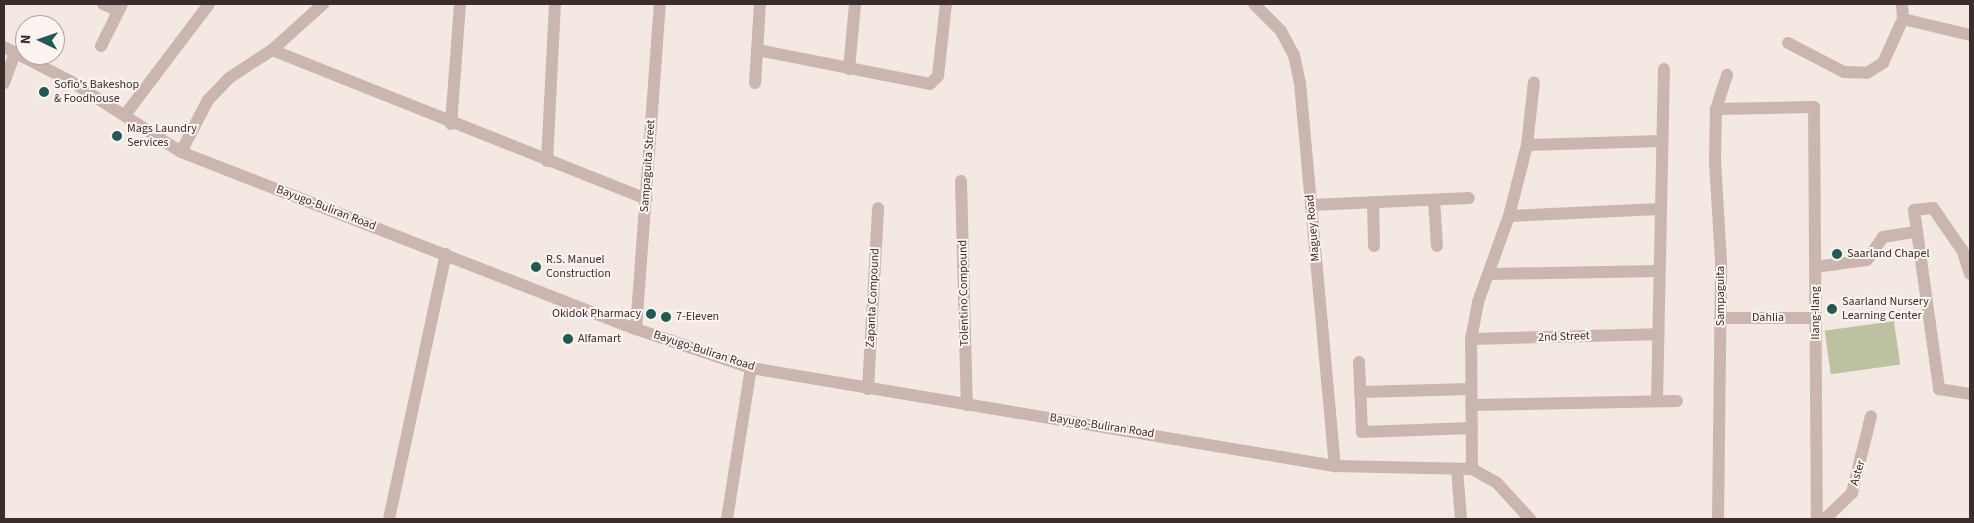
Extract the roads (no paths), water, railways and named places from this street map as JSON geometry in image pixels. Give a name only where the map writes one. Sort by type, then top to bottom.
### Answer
[{"type":"street","points":[[101,46],[120,7],[103,4]]},
{"type":"street","points":[[125,115],[209,4]]},
{"type":"street","points":[[181,152],[208,100],[229,78],[272,50],[323,4]]},
{"type":"street","points":[[451,124],[460,4]]},
{"type":"street","points":[[547,161],[555,4]]},
{"type":"street","name":"Sampaguita Street","points":[[636,329],[660,4]]},
{"type":"street","points":[[755,83],[760,4]]},
{"type":"street","points":[[849,69],[855,4]]},
{"type":"street","points":[[756,50],[930,84],[936,81],[946,4]]},
{"type":"street","name":"Maguey Road","points":[[1254,4],[1281,31],[1294,55],[1311,205],[1335,466]]},
{"type":"street","points":[[1788,43],[1844,72],[1861,75],[1883,63],[1903,19],[1902,4]]},
{"type":"street","points":[[1903,19],[1970,35]]},
{"type":"street","points":[[4,83],[9,50]]},
{"type":"street","name":"Bayugo-Buliran Road","points":[[9,50],[125,115],[181,152],[636,329],[751,368],[1335,466],[1472,469],[1497,483],[1530,519]]},
{"type":"street","points":[[272,50],[451,124],[646,200]]},
{"type":"street","points":[[1657,401],[1658,271],[1664,69]]},
{"type":"street","name":"Sampaguita","points":[[1718,519],[1720,318],[1716,109],[1727,75]]},
{"type":"street","points":[[1472,469],[1471,339],[1489,274],[1509,216],[1527,145],[1534,82]]},
{"type":"street","name":"Ilang-Ilang","points":[[1716,109],[1814,107],[1817,519]]},
{"type":"street","points":[[1527,145],[1662,140]]},
{"type":"street","name":"Tolentino Compound","points":[[962,181],[967,405]]},
{"type":"street","points":[[1311,205],[1470,198]]},
{"type":"street","points":[[1434,200],[1437,246]]},
{"type":"street","points":[[1373,202],[1374,246]]},
{"type":"street","name":"Zapanta Compound","points":[[868,389],[878,208]]},
{"type":"street","points":[[1970,274],[1962,250],[1933,208],[1914,210],[1914,232],[1939,389],[1970,394]]},
{"type":"street","points":[[1509,216],[1660,209]]},
{"type":"street","points":[[1815,267],[1867,260],[1883,237],[1914,232]]},
{"type":"street","points":[[390,519],[446,254]]},
{"type":"street","points":[[1489,274],[1658,271]]},
{"type":"street","name":"Dahlia","points":[[1720,318],[1816,318]]},
{"type":"street","name":"2nd Street","points":[[1471,339],[1657,334]]},
{"type":"street","points":[[1359,362],[1362,432],[1472,428]]},
{"type":"street","points":[[727,519],[751,368]]},
{"type":"street","points":[[1360,392],[1471,389]]},
{"type":"street","points":[[1471,405],[1677,401]]},
{"type":"street","name":"Aster","points":[[1825,519],[1852,493],[1871,416]]},
{"type":"street","points":[[1457,469],[1461,519]]},
{"type":"place","name":"Sofio's Bakeshop & Foodhouse","points":[[44,92]]},
{"type":"place","name":"Mags Laundry Services","points":[[117,136]]},
{"type":"place","name":"Saarland Chapel","points":[[1837,254]]},
{"type":"place","name":"R.S. Manuel Construction","points":[[536,267]]},
{"type":"place","name":"Saarland Nursery Learning Center","points":[[1832,309]]},
{"type":"place","name":"Okidok Pharmacy","points":[[651,314]]},
{"type":"place","name":"7-Eleven","points":[[666,317]]},
{"type":"place","name":"Alfamart","points":[[568,339]]}]
